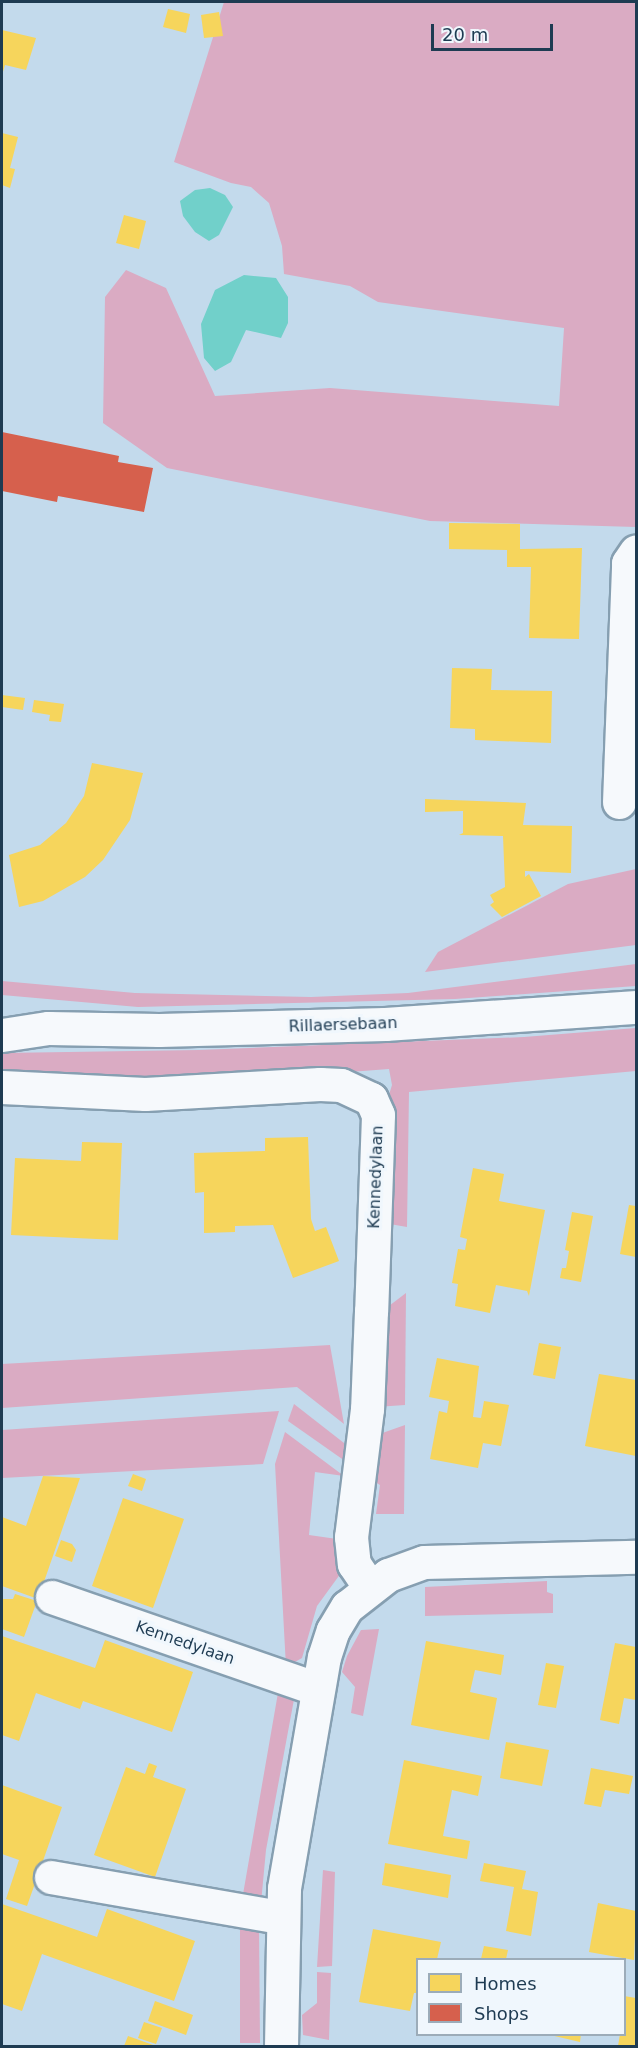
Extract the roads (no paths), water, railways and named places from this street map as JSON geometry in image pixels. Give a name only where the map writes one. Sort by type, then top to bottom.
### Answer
[{"type":"street","points":[[619,802],[628,563],[636,551]]},
{"type":"street","name":"Rillaersebaan","points":[[2,1035],[48,1028],[159,1030],[385,1024],[636,1007]]},
{"type":"street","name":"Rillaersebaan","points":[[2,1014],[48,1028]]},
{"type":"street","name":"Kennedylaan","points":[[2,1087],[146,1094],[320,1084],[341,1085],[370,1099],[378,1115],[367,1409],[351,1536],[354,1564],[370,1588]]},
{"type":"street","points":[[281,2046],[281,1917],[318,1689],[333,1630],[347,1607],[388,1575],[424,1562],[636,1557]]},
{"type":"street","name":"Kennedylaan","points":[[52,1597],[318,1689]]},
{"type":"street","points":[[51,1877],[281,1917]]}]
